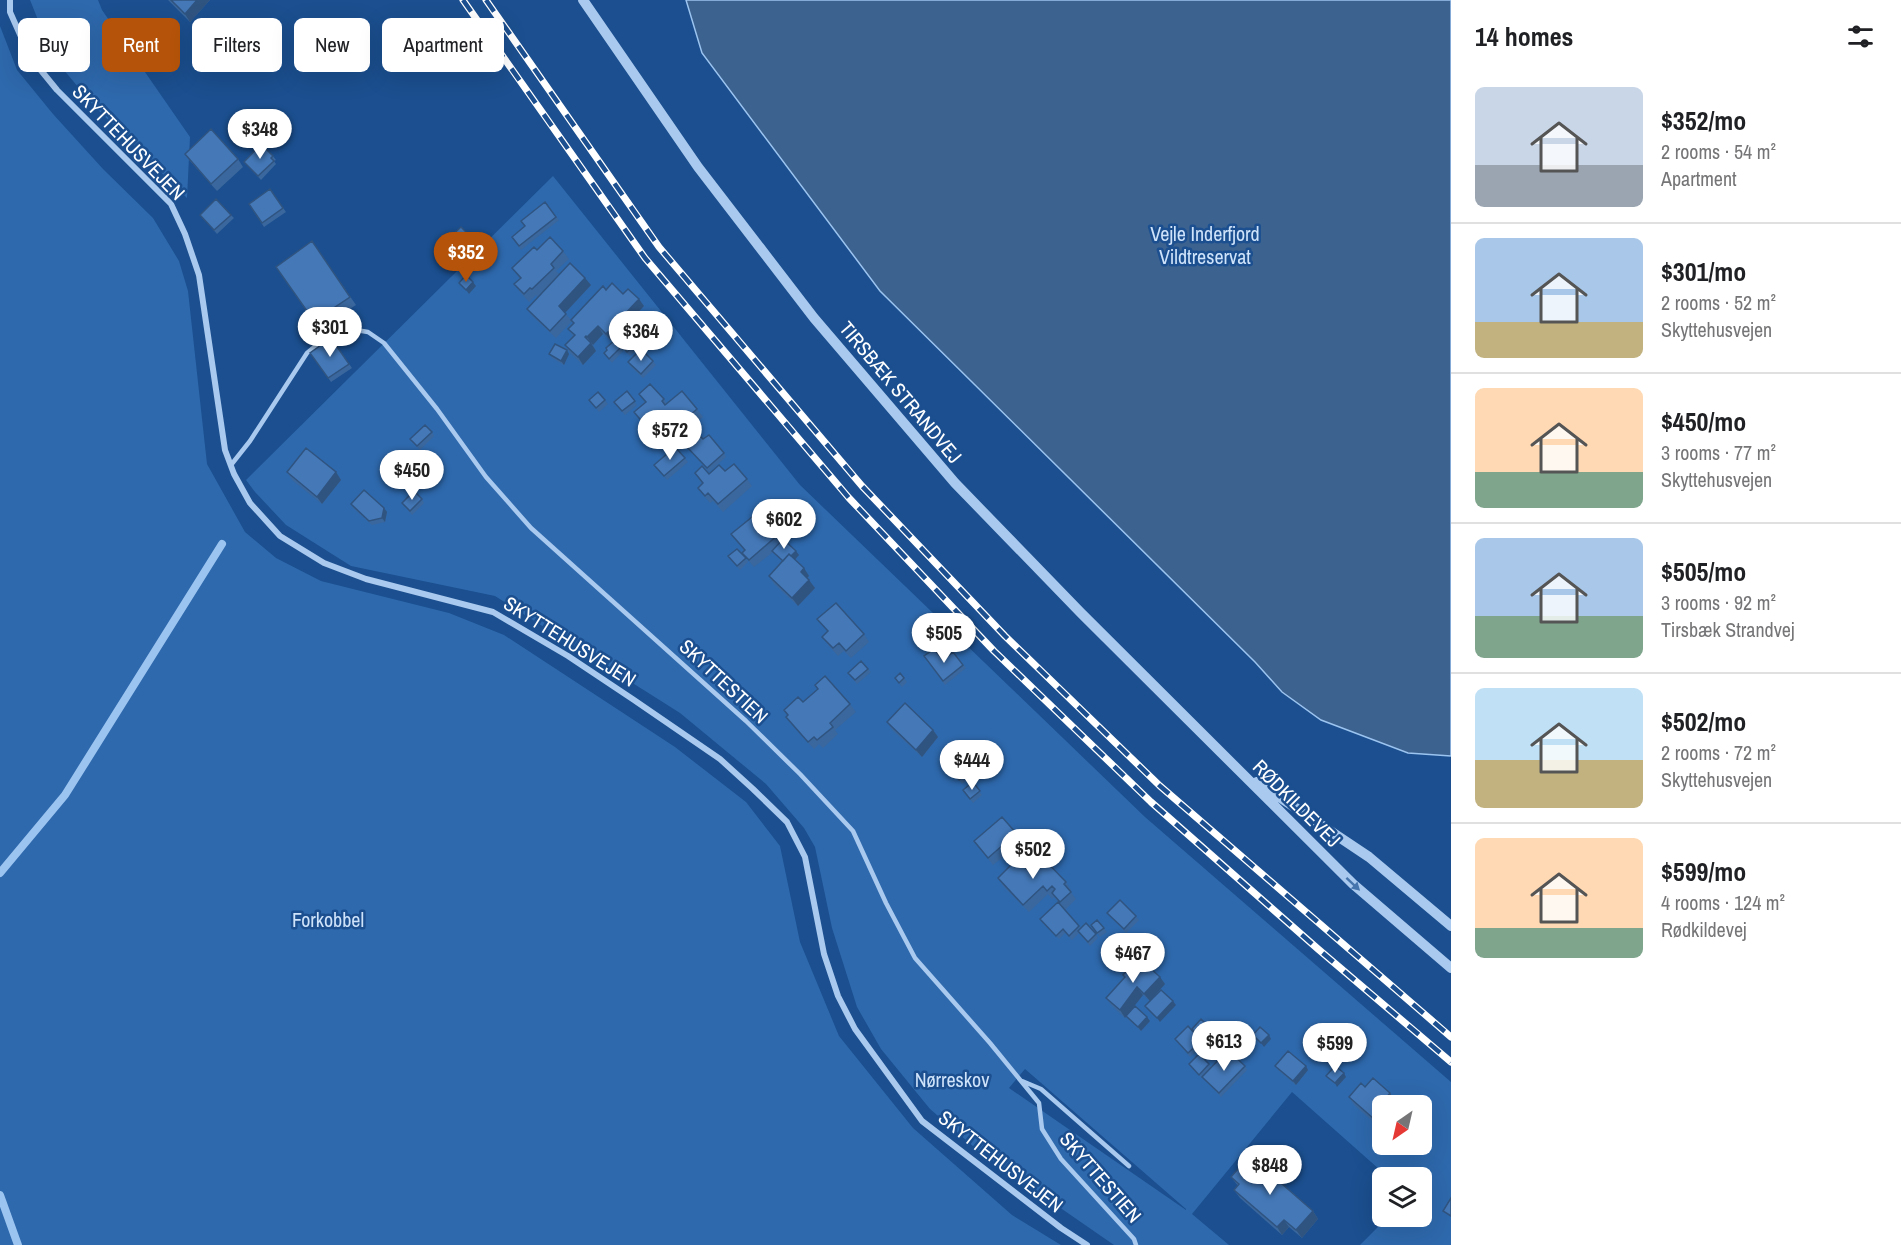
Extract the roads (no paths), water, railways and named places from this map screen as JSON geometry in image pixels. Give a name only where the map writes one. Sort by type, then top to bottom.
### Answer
[{"type":"street","name":"SKYTTEHUSVEJEN","points":[[10,0],[10,12],[30,57],[57,90],[171,204],[200,275],[225,450],[250,503],[280,536],[324,563],[366,579],[493,612],[568,656],[728,766],[787,822],[805,857],[824,954],[838,996],[855,1029],[922,1121],[1061,1228],[1087,1245]]},
{"type":"street","name":"TIRSBÆK STRANDVEJ","points":[[583,0],[713,186],[814,318],[955,483],[1089,622],[1237,769]]},
{"type":"street","name":"RØDKILDEVEJ","points":[[1237,769],[1369,857],[1451,926]]},
{"type":"street","name":"RØDKILDEVEJ","points":[[1237,769],[1353,884],[1451,968]]},
{"type":"lane","name":"SKYTTESTIEN","points":[[231,465],[250,441],[307,353],[322,340],[330,334],[350,329],[368,332],[384,344],[486,477],[531,528],[746,721],[853,831],[886,903],[915,958],[1039,1103],[1042,1129],[1062,1160],[1134,1239],[1136,1245]]},
{"type":"lane","points":[[1020,1080],[1041,1089],[1129,1166]]},
{"type":"waterway","points":[[0,873],[65,795],[222,544]]},
{"type":"waterway","points":[[0,1195],[18,1245]]},
{"type":"railway","points":[[463,0],[645,258],[849,498],[994,651],[1151,802],[1451,1062]]},
{"type":"railway","points":[[486,0],[659,247],[862,486],[1005,636],[1160,786],[1451,1037]]},
{"type":"park label","name":"Vejle Inderfjord Vildtreservat","points":[[1205,244]]},
{"type":"park label","name":"Forkobbel","points":[[328,919]]},
{"type":"park label","name":"Nørreskov","points":[[952,1079]]}]
